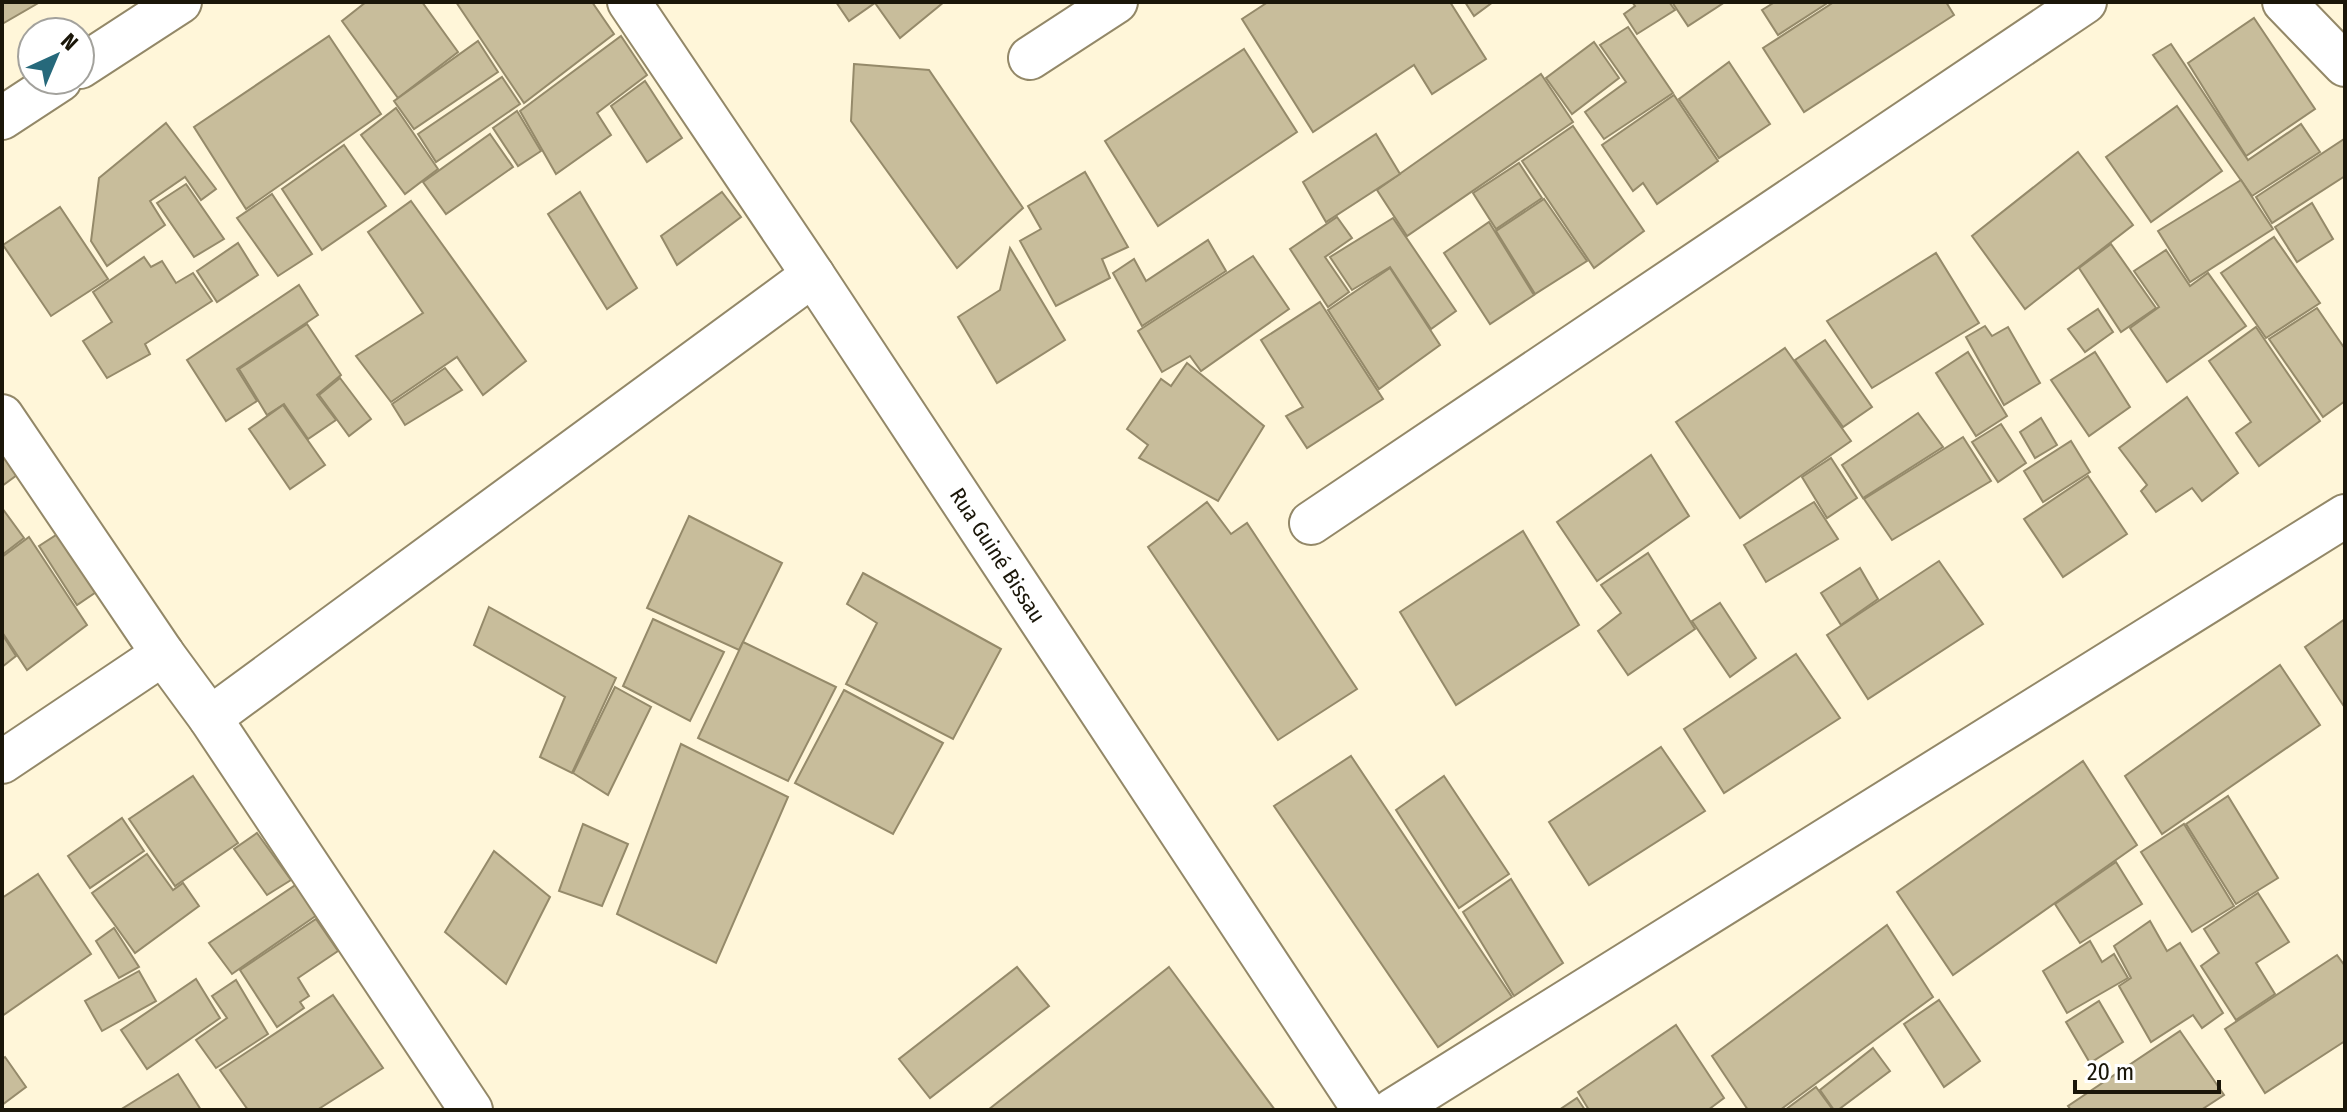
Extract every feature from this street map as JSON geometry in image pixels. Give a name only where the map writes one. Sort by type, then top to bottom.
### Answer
[{"type":"street","points":[[96,57],[180,2]]},
{"type":"street","name":"Rua Guiné Bissau","points":[[629,2],[813,275],[1364,1110]]},
{"type":"street","points":[[1030,58],[1116,2]]},
{"type":"street","points":[[1311,523],[2085,2]]},
{"type":"street","points":[[2284,2],[2345,65]]},
{"type":"street","points":[[2,118],[36,96]]},
{"type":"street","points":[[210,718],[813,275]]},
{"type":"street","points":[[2,416],[163,654],[210,718],[462,1107]]},
{"type":"street","points":[[1393,1110],[2345,516]]},
{"type":"street","points":[[2,762],[163,654]]},
{"type":"building","points":[[2,2],[40,2],[2,24]]},
{"type":"building","points":[[366,2],[422,2],[458,52],[398,98],[342,21]]},
{"type":"building","points":[[456,2],[592,2],[614,34],[524,103]]},
{"type":"building","points":[[836,2],[944,2],[900,38],[875,3],[849,21]]},
{"type":"building","points":[[1268,2],[1450,2],[1486,59],[1432,94],[1414,65],[1313,132],[1242,19]]},
{"type":"building","points":[[1465,2],[1493,2],[1474,16]]},
{"type":"building","points":[[1632,2],[1669,2],[1675,10],[1637,34],[1624,14],[1635,6]]},
{"type":"building","points":[[1672,2],[1725,2],[1688,26]]},
{"type":"building","points":[[1775,2],[1829,2],[1778,35],[1762,10]]},
{"type":"building","points":[[1834,2],[1946,2],[1954,15],[1804,112],[1763,48]]},
{"type":"building","points":[[2254,18],[2315,109],[2246,156],[2188,63]]},
{"type":"building","points":[[1628,27],[1673,93],[1604,139],[1585,112],[1626,82],[1600,45]]},
{"type":"building","points":[[329,36],[381,114],[246,209],[194,127]]},
{"type":"building","points":[[621,36],[647,75],[597,113],[611,135],[556,174],[520,111]]},
{"type":"building","points":[[478,41],[498,72],[414,129],[394,101]]},
{"type":"building","points":[[1594,42],[1619,78],[1572,114],[1546,78]]},
{"type":"building","points":[[2171,44],[2248,160],[2301,124],[2320,152],[2252,196],[2153,55]]},
{"type":"building","points":[[1244,49],[1297,132],[1158,226],[1105,141]]},
{"type":"building","points":[[1729,62],[1770,124],[1719,158],[1679,99]]},
{"type":"building","points":[[854,64],[929,70],[1023,208],[957,268],[851,121]]},
{"type":"building","points":[[1541,74],[1573,122],[1407,236],[1377,190]]},
{"type":"building","points":[[502,77],[520,104],[436,162],[418,134]]},
{"type":"building","points":[[645,81],[682,138],[647,162],[611,106]]},
{"type":"building","points":[[1674,95],[1718,161],[1657,204],[1643,183],[1633,191],[1602,145]]},
{"type":"building","points":[[2177,106],[2222,171],[2151,222],[2106,157]]},
{"type":"building","points":[[396,108],[438,169],[405,194],[361,135]]},
{"type":"building","points":[[517,111],[541,151],[518,166],[493,128]]},
{"type":"building","points":[[166,123],[216,189],[201,200],[185,177],[150,201],[165,225],[107,266],[91,241],[99,178]]},
{"type":"building","points":[[1573,126],[1644,231],[1594,268],[1522,161]]},
{"type":"building","points":[[490,134],[513,167],[446,214],[423,182]]},
{"type":"building","points":[[1376,134],[1400,174],[1326,222],[1303,182]]},
{"type":"building","points":[[2344,139],[2345,176],[2272,223],[2256,197]]},
{"type":"building","points":[[344,145],[386,206],[322,250],[282,189]]},
{"type":"building","points":[[2078,152],[2133,225],[2025,309],[1972,236]]},
{"type":"building","points":[[1519,163],[1542,198],[1496,229],[1473,193]]},
{"type":"building","points":[[1085,172],[1128,247],[1102,259],[1110,278],[1056,306],[1020,241],[1041,229],[1028,206]]},
{"type":"building","points":[[2241,180],[2273,229],[2190,282],[2158,231]]},
{"type":"building","points":[[186,184],[224,239],[194,257],[157,203]]},
{"type":"building","points":[[580,192],[637,288],[607,309],[548,214]]},
{"type":"building","points":[[722,192],[741,217],[677,265],[661,236]]},
{"type":"building","points":[[272,194],[312,254],[278,276],[237,218]]},
{"type":"building","points":[[1544,199],[1587,261],[1535,294],[1496,231]]},
{"type":"building","points":[[411,201],[526,361],[483,395],[457,357],[391,402],[356,356],[423,313],[368,232]]},
{"type":"building","points":[[2312,203],[2333,239],[2297,262],[2275,227]]},
{"type":"building","points":[[60,207],[108,279],[51,316],[3,245]]},
{"type":"building","points":[[1337,217],[1352,238],[1325,257],[1349,292],[1328,307],[1290,249]]},
{"type":"building","points":[[1393,218],[1456,311],[1431,329],[1390,267],[1352,290],[1330,257]]},
{"type":"building","points":[[1489,222],[1534,295],[1490,324],[1444,253]]},
{"type":"building","points":[[2274,237],[2320,303],[2266,338],[2221,273]]},
{"type":"building","points":[[1208,240],[1226,271],[1142,326],[1113,273],[1134,259],[1146,281]]},
{"type":"building","points":[[238,243],[258,275],[217,302],[197,271]]},
{"type":"building","points":[[2111,244],[2156,308],[2121,332],[2079,268]]},
{"type":"building","points":[[1010,248],[1065,340],[997,383],[958,317],[1000,290]]},
{"type":"building","points":[[2166,250],[2190,286],[2208,273],[2246,326],[2167,382],[2130,328],[2159,307],[2134,271]]},
{"type":"building","points":[[1936,253],[1979,323],[1872,388],[1827,321]]},
{"type":"building","points":[[1253,256],[1289,309],[1201,371],[1190,356],[1162,372],[1138,331]]},
{"type":"building","points":[[144,257],[151,267],[162,261],[176,283],[193,273],[212,301],[145,344],[150,354],[107,378],[83,341],[112,322],[93,292]]},
{"type":"building","points":[[1390,268],[1440,345],[1379,389],[1328,310]]},
{"type":"building","points":[[299,285],[318,315],[237,369],[257,401],[226,421],[187,360]]},
{"type":"building","points":[[1320,302],[1383,399],[1307,448],[1286,416],[1303,407],[1261,340]]},
{"type":"building","points":[[2317,308],[2345,349],[2345,401],[2323,417],[2269,339]]},
{"type":"building","points":[[2098,309],[2113,332],[2085,352],[2068,329]]},
{"type":"building","points":[[307,324],[341,375],[317,395],[336,420],[308,439],[284,404],[267,415],[239,369]]},
{"type":"building","points":[[1985,326],[1992,336],[2008,327],[2040,383],[2004,405],[1966,337]]},
{"type":"building","points":[[2256,327],[2320,421],[2259,466],[2236,433],[2251,422],[2209,361]]},
{"type":"building","points":[[1825,340],[1872,407],[1843,427],[1795,360]]},
{"type":"building","points":[[1785,348],[1851,441],[1740,518],[1676,422]]},
{"type":"building","points":[[1968,352],[2007,416],[1976,436],[1936,373]]},
{"type":"building","points":[[2095,352],[2130,407],[2089,436],[2051,380]]},
{"type":"building","points":[[1187,363],[1264,426],[1218,501],[1139,458],[1148,445],[1127,429],[1161,379],[1171,386]]},
{"type":"building","points":[[445,368],[462,390],[405,425],[392,404]]},
{"type":"building","points":[[340,378],[371,419],[349,436],[319,395]]},
{"type":"building","points":[[2187,397],[2238,473],[2202,501],[2192,488],[2156,512],[2141,491],[2147,485],[2119,448]]},
{"type":"building","points":[[283,405],[325,465],[290,489],[249,429]]},
{"type":"building","points":[[1918,413],[1943,447],[1863,498],[1842,465]]},
{"type":"building","points":[[2041,418],[2057,445],[2035,458],[2020,432]]},
{"type":"building","points":[[2001,424],[2026,463],[1998,482],[1972,442]]},
{"type":"building","points":[[1963,437],[1991,481],[1892,540],[1864,499]]},
{"type":"building","points":[[2071,441],[2090,472],[2043,502],[2024,471]]},
{"type":"building","points":[[2,454],[17,475],[2,486]]},
{"type":"building","points":[[1651,455],[1689,516],[1597,581],[1557,522]]},
{"type":"building","points":[[1831,458],[1857,498],[1827,518],[1802,477]]},
{"type":"building","points":[[2088,476],[2127,534],[2063,577],[2024,519]]},
{"type":"building","points":[[1207,502],[1231,534],[1247,523],[1357,689],[1278,740],[1148,547]]},
{"type":"building","points":[[1814,502],[1838,539],[1766,582],[1744,545]]},
{"type":"building","points":[[2,508],[24,538],[2,555]]},
{"type":"building","points":[[689,516],[782,563],[739,650],[647,608]]},
{"type":"building","points":[[67,528],[105,586],[77,605],[39,546]]},
{"type":"building","points":[[1523,531],[1579,625],[1456,705],[1400,612]]},
{"type":"building","points":[[29,537],[87,625],[27,670],[2,632],[2,557]]},
{"type":"building","points":[[1648,553],[1695,629],[1628,675],[1598,631],[1621,613],[1601,585]]},
{"type":"building","points":[[1939,561],[1983,624],[1868,699],[1827,635]]},
{"type":"building","points":[[1860,568],[1878,599],[1841,625],[1821,593]]},
{"type":"building","points":[[863,573],[1001,649],[953,739],[846,684],[877,623],[847,604]]},
{"type":"building","points":[[1720,603],[1756,658],[1730,677],[1692,621]]},
{"type":"building","points":[[489,607],[616,678],[572,773],[540,757],[565,697],[474,645]]},
{"type":"building","points":[[653,619],[724,652],[690,721],[623,686]]},
{"type":"building","points":[[2345,619],[2345,708],[2305,647]]},
{"type":"building","points":[[2,634],[16,656],[2,667]]},
{"type":"building","points":[[743,642],[836,687],[788,781],[698,738]]},
{"type":"building","points":[[1796,654],[1840,718],[1724,793],[1684,729]]},
{"type":"building","points":[[2280,665],[2320,725],[2162,834],[2125,776]]},
{"type":"building","points":[[615,687],[651,707],[608,795],[573,773]]},
{"type":"building","points":[[844,690],[943,743],[893,834],[795,783]]},
{"type":"building","points":[[681,744],[788,797],[716,963],[617,914]]},
{"type":"building","points":[[1661,747],[1705,811],[1589,885],[1549,822]]},
{"type":"building","points":[[1351,756],[1512,997],[1438,1047],[1274,806]]},
{"type":"building","points":[[2083,761],[2137,845],[1953,975],[1897,892]]},
{"type":"building","points":[[193,776],[238,843],[175,886],[129,819]]},
{"type":"building","points":[[1444,776],[1509,874],[1459,908],[1396,810]]},
{"type":"building","points":[[2228,796],[2278,878],[2236,904],[2186,824]]},
{"type":"building","points":[[122,818],[144,851],[90,888],[68,856]]},
{"type":"building","points":[[583,824],[628,844],[602,906],[559,891]]},
{"type":"building","points":[[2184,824],[2234,906],[2192,932],[2141,852]]},
{"type":"building","points":[[257,833],[291,880],[267,895],[234,849]]},
{"type":"building","points":[[494,851],[550,897],[506,984],[445,932]]},
{"type":"building","points":[[147,854],[173,890],[183,883],[199,906],[135,953],[92,893]]},
{"type":"building","points":[[2116,862],[2142,904],[2080,943],[2055,904]]},
{"type":"building","points":[[38,874],[91,954],[2,1016],[2,898]]},
{"type":"building","points":[[1511,879],[1563,963],[1514,996],[1463,912]]},
{"type":"building","points":[[297,884],[317,915],[232,974],[209,943]]},
{"type":"building","points":[[2258,893],[2289,942],[2256,963],[2275,994],[2236,1020],[2201,966],[2219,953],[2204,929]]},
{"type":"building","points":[[316,919],[338,951],[298,978],[309,996],[300,1002],[304,1008],[277,1027],[240,970]]},
{"type":"building","points":[[2150,921],[2167,951],[2180,943],[2223,1013],[2202,1028],[2193,1015],[2151,1042],[2119,986],[2131,978],[2114,946]]},
{"type":"building","points":[[1887,925],[1933,997],[1780,1110],[1748,1110],[1712,1056]]},
{"type":"building","points":[[114,928],[139,967],[119,978],[96,941]]},
{"type":"building","points":[[2090,941],[2102,962],[2114,954],[2128,978],[2067,1013],[2043,971]]},
{"type":"building","points":[[2337,955],[2345,966],[2345,1041],[2265,1093],[2225,1029]]},
{"type":"building","points":[[1017,967],[1049,1006],[930,1098],[899,1059]]},
{"type":"building","points":[[1169,967],[1275,1110],[988,1110]]},
{"type":"building","points":[[139,971],[156,1001],[102,1031],[85,1001]]},
{"type":"building","points":[[196,979],[220,1018],[147,1069],[121,1030]]},
{"type":"building","points":[[236,980],[268,1034],[216,1068],[196,1040],[227,1018],[212,996]]},
{"type":"building","points":[[333,995],[383,1068],[317,1110],[248,1110],[220,1070]]},
{"type":"building","points":[[1939,1000],[1980,1061],[1944,1087],[1904,1024]]},
{"type":"building","points":[[2099,1001],[2123,1042],[2090,1063],[2066,1022]]},
{"type":"building","points":[[1676,1025],[1724,1098],[1708,1110],[1589,1110],[1578,1092]]},
{"type":"building","points":[[2180,1031],[2224,1095],[2201,1110],[2071,1110],[2068,1106]]},
{"type":"building","points":[[1873,1048],[1890,1071],[1834,1110],[1820,1090]]},
{"type":"building","points":[[5,1057],[26,1087],[2,1105],[2,1059]]},
{"type":"building","points":[[178,1074],[201,1110],[120,1110]]},
{"type":"building","points":[[1816,1087],[1833,1110],[1785,1110]]},
{"type":"building","points":[[1577,1098],[1585,1110],[1559,1110]]}]
